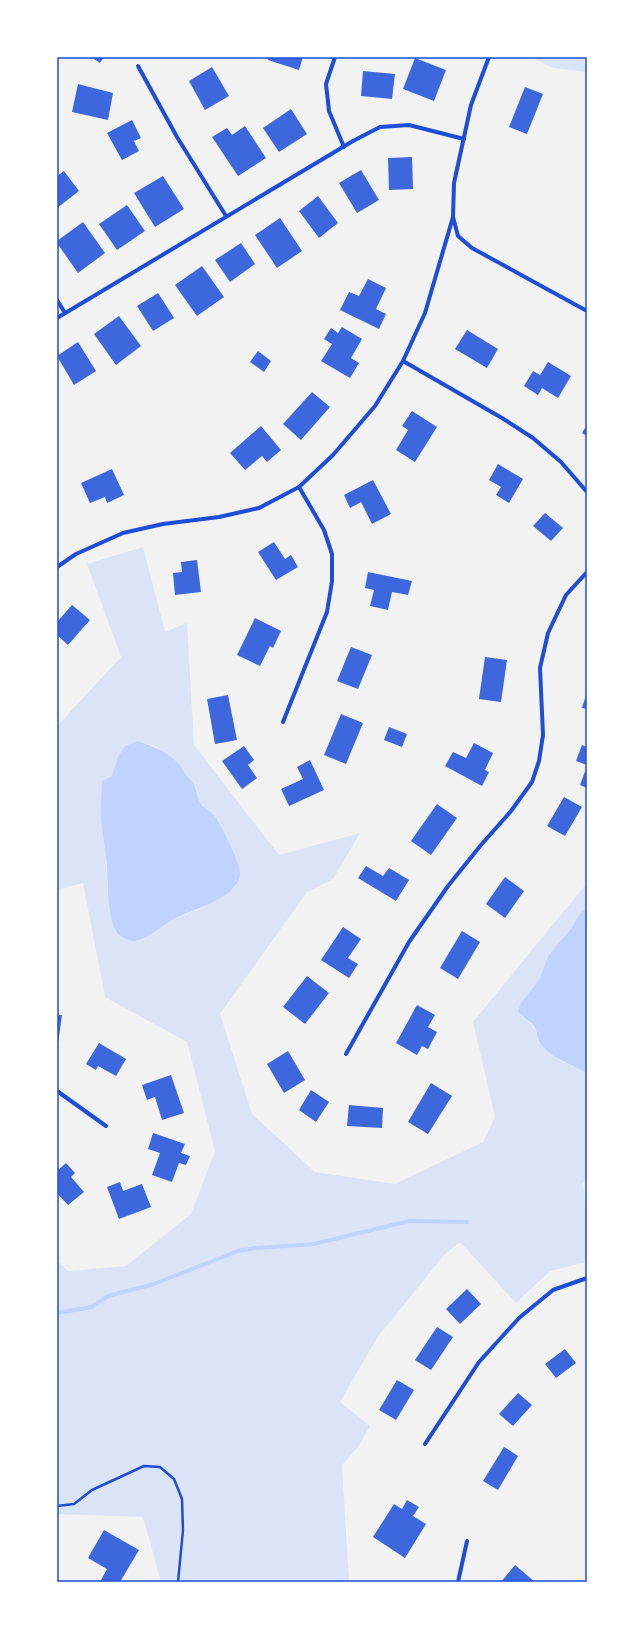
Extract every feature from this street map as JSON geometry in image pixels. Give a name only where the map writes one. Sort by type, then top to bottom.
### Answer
[{"type":"street","points":[[335,57],[326,84],[329,111],[344,147]]},
{"type":"street","points":[[57,567],[76,554],[123,533],[163,524],[219,517],[259,508],[299,487],[333,455],[374,406],[402,362],[425,313],[453,217],[454,183],[471,105],[489,57]]},
{"type":"street","points":[[138,66],[177,137],[226,216]]},
{"type":"street","points":[[57,318],[226,216],[380,127],[409,125],[464,139]]},
{"type":"street","points":[[453,217],[458,236],[472,248],[587,311]]},
{"type":"street","points":[[57,300],[64,313]]},
{"type":"street","points":[[402,362],[502,418],[533,438],[561,462],[587,492]]},
{"type":"street","points":[[283,722],[327,612],[332,581],[332,554],[324,530],[299,487]]},
{"type":"street","points":[[346,1054],[409,942],[448,886],[511,811],[532,782],[539,761],[543,735],[540,668],[548,633],[566,595],[587,572]]},
{"type":"street","points":[[57,1091],[106,1126]]},
{"type":"street","points":[[425,1444],[479,1362],[519,1318],[553,1290],[587,1278]]},
{"type":"street","points":[[458,1582],[466,1541]]},
{"type":"path","points":[[57,1506],[74,1504],[92,1490],[144,1466],[160,1467],[174,1479],[182,1499],[182,1530],[178,1582]]},
{"type":"shaded area","points":[[531,57],[587,57],[587,72],[553,68]]},
{"type":"shaded area","points":[[143,547],[165,632],[187,623],[194,745],[279,855],[360,833],[333,879],[307,892],[220,1014],[252,1114],[315,1172],[395,1184],[483,1142],[495,1117],[473,1022],[587,883],[587,909],[580,913],[570,930],[548,956],[540,978],[521,1003],[522,1017],[529,1022],[533,1028],[538,1042],[561,1061],[579,1068],[587,1074],[587,1182],[582,1182],[587,1213],[587,1262],[550,1271],[516,1303],[460,1242],[444,1255],[377,1338],[340,1402],[370,1426],[358,1447],[342,1465],[349,1582],[161,1582],[143,1517],[57,1514],[57,1260],[68,1271],[126,1266],[191,1214],[215,1151],[187,1042],[105,997],[83,883],[57,890],[57,726],[121,657],[87,564]],"holes":[[[138,741],[154,746],[181,766],[185,775],[191,780],[196,788],[200,802],[204,808],[214,814],[236,886],[199,909],[175,919],[154,932],[108,897],[102,781],[112,776],[125,746]]]},
{"type":"water","points":[[138,741],[166,753],[181,766],[185,774],[194,785],[201,804],[214,815],[221,827],[238,863],[240,876],[237,884],[222,897],[174,919],[149,935],[134,941],[125,939],[118,934],[114,928],[112,920],[101,808],[102,781],[112,776],[118,757],[125,746]]},
{"type":"water","points":[[587,909],[587,1074],[575,1066],[556,1057],[545,1049],[537,1037],[534,1026],[518,1011],[521,1003],[540,978],[548,956],[570,930],[580,913]]},
{"type":"building","points":[[91,57],[104,57],[100,63]]},
{"type":"building","points":[[269,57],[303,57],[299,70],[268,60]]},
{"type":"building","points":[[415,58],[446,70],[434,101],[403,89]]},
{"type":"building","points":[[212,67],[229,96],[205,110],[189,81]]},
{"type":"building","points":[[363,71],[395,74],[392,99],[361,96]]},
{"type":"building","points":[[78,84],[113,93],[108,120],[72,112]]},
{"type":"building","points":[[525,87],[543,94],[527,134],[509,127]]},
{"type":"building","points":[[291,109],[307,134],[279,152],[263,128]]},
{"type":"building","points":[[132,120],[141,138],[134,141],[139,151],[122,160],[107,133]]},
{"type":"building","points":[[245,126],[266,158],[238,176],[212,137],[227,128],[232,135]]},
{"type":"building","points":[[412,157],[413,189],[389,190],[388,158]]},
{"type":"building","points":[[361,170],[379,200],[357,213],[339,183]]},
{"type":"building","points":[[64,171],[79,191],[57,208],[57,176]]},
{"type":"building","points":[[163,176],[184,209],[155,227],[134,193]]},
{"type":"building","points":[[318,196],[338,223],[319,238],[299,211]]},
{"type":"building","points":[[127,205],[145,231],[117,250],[99,224]]},
{"type":"building","points":[[280,218],[302,251],[277,268],[255,235]]},
{"type":"building","points":[[83,222],[105,253],[78,273],[57,241]]},
{"type":"building","points":[[241,243],[255,264],[230,282],[215,260]]},
{"type":"building","points":[[202,266],[224,297],[197,316],[175,285]]},
{"type":"building","points":[[368,279],[386,288],[376,309],[386,314],[379,329],[340,310],[349,292],[359,296]]},
{"type":"building","points":[[158,293],[174,318],[153,331],[137,306]]},
{"type":"building","points":[[119,316],[141,346],[116,365],[94,334]]},
{"type":"building","points":[[342,327],[362,339],[351,358],[359,363],[350,378],[321,361],[332,344],[324,339],[331,328],[338,333]]},
{"type":"building","points":[[467,330],[498,349],[487,368],[455,349]]},
{"type":"building","points":[[78,342],[96,371],[74,385],[57,356]]},
{"type":"building","points":[[258,351],[271,361],[264,372],[250,362]]},
{"type":"building","points":[[548,362],[571,376],[558,398],[542,388],[538,395],[524,386],[533,371],[540,375]]},
{"type":"building","points":[[312,392],[330,407],[301,440],[283,424]]},
{"type":"building","points":[[412,411],[437,427],[415,462],[396,450],[408,430],[402,426]]},
{"type":"building","points":[[587,425],[587,436],[582,433]]},
{"type":"building","points":[[261,426],[281,450],[267,462],[262,456],[245,470],[230,453]]},
{"type":"building","points":[[498,464],[523,479],[509,503],[496,495],[501,487],[489,480]]},
{"type":"building","points":[[112,469],[124,495],[107,503],[105,497],[90,503],[81,483]]},
{"type":"building","points":[[373,480],[391,514],[372,524],[361,502],[350,508],[344,495]]},
{"type":"building","points":[[545,513],[563,528],[551,541],[533,526]]},
{"type":"building","points":[[274,542],[285,559],[291,555],[298,567],[276,580],[258,552]]},
{"type":"building","points":[[197,560],[201,592],[175,595],[173,573],[182,572],[181,562]]},
{"type":"building","points":[[368,572],[412,581],[408,595],[392,592],[388,610],[370,606],[374,590],[365,588]]},
{"type":"building","points":[[72,605],[90,620],[68,645],[57,635],[57,622]]},
{"type":"building","points":[[255,618],[281,631],[273,648],[270,646],[260,666],[237,655]]},
{"type":"building","points":[[351,647],[372,655],[358,689],[337,681]]},
{"type":"building","points":[[485,657],[507,660],[501,702],[479,699]]},
{"type":"building","points":[[587,692],[587,709],[582,708]]},
{"type":"building","points":[[228,695],[237,740],[215,744],[207,699]]},
{"type":"building","points":[[341,714],[363,723],[346,764],[324,755]]},
{"type":"building","points":[[389,727],[407,734],[402,747],[384,740]]},
{"type":"building","points":[[474,743],[493,753],[485,770],[489,772],[482,786],[445,766],[453,752],[466,758]]},
{"type":"building","points":[[582,745],[587,747],[587,765],[576,761]]},
{"type":"building","points":[[244,746],[254,760],[248,765],[257,778],[242,789],[222,761]]},
{"type":"building","points":[[310,760],[324,790],[289,806],[281,789],[303,779],[297,767]]},
{"type":"building","points":[[587,766],[587,788],[580,785]]},
{"type":"building","points":[[564,797],[582,807],[565,836],[547,826]]},
{"type":"building","points":[[437,804],[457,818],[431,855],[411,841]]},
{"type":"building","points":[[366,866],[383,876],[389,868],[409,880],[396,901],[358,878]]},
{"type":"building","points":[[505,877],[524,891],[505,918],[486,904]]},
{"type":"building","points":[[343,927],[361,939],[348,958],[358,964],[349,978],[321,960]]},
{"type":"building","points":[[462,931],[480,942],[458,979],[440,968]]},
{"type":"building","points":[[307,976],[329,993],[305,1024],[283,1007]]},
{"type":"building","points":[[417,1005],[435,1015],[428,1027],[437,1032],[428,1049],[422,1046],[417,1055],[396,1043]]},
{"type":"building","points":[[57,1015],[62,1015],[58,1044],[57,1043]]},
{"type":"building","points":[[99,1043],[126,1059],[116,1076],[98,1066],[96,1070],[86,1064]]},
{"type":"building","points":[[288,1051],[305,1080],[284,1093],[267,1064]]},
{"type":"building","points":[[171,1075],[184,1113],[162,1120],[155,1097],[147,1100],[142,1085]]},
{"type":"building","points":[[431,1083],[452,1096],[428,1134],[408,1122]]},
{"type":"building","points":[[311,1090],[329,1102],[316,1122],[299,1110]]},
{"type":"building","points":[[349,1105],[383,1108],[382,1128],[347,1126]]},
{"type":"building","points":[[153,1133],[185,1144],[181,1153],[190,1156],[186,1165],[179,1163],[172,1182],[152,1175],[160,1153],[148,1149]]},
{"type":"building","points":[[66,1163],[75,1173],[71,1177],[84,1192],[68,1205],[57,1193],[57,1171]]},
{"type":"building","points":[[120,1182],[123,1191],[142,1184],[151,1207],[119,1219],[107,1187]]},
{"type":"building","points":[[467,1289],[481,1304],[460,1324],[446,1309]]},
{"type":"building","points":[[437,1327],[453,1337],[431,1370],[415,1360]]},
{"type":"building","points":[[565,1349],[576,1363],[556,1378],[545,1364]]},
{"type":"building","points":[[397,1380],[414,1390],[396,1420],[379,1410]]},
{"type":"building","points":[[518,1393],[532,1405],[513,1426],[499,1414]]},
{"type":"building","points":[[504,1447],[518,1456],[498,1490],[483,1481]]},
{"type":"building","points":[[407,1500],[419,1507],[413,1516],[426,1524],[405,1558],[373,1537],[394,1504],[402,1509]]},
{"type":"building","points":[[104,1530],[139,1550],[120,1582],[100,1582],[107,1569],[88,1558]]},
{"type":"building","points":[[515,1565],[535,1582],[501,1582]]},
{"type":"waterway","points":[[57,1313],[92,1307],[108,1296],[154,1284],[238,1251],[256,1248],[314,1244],[409,1221],[467,1222]]}]
